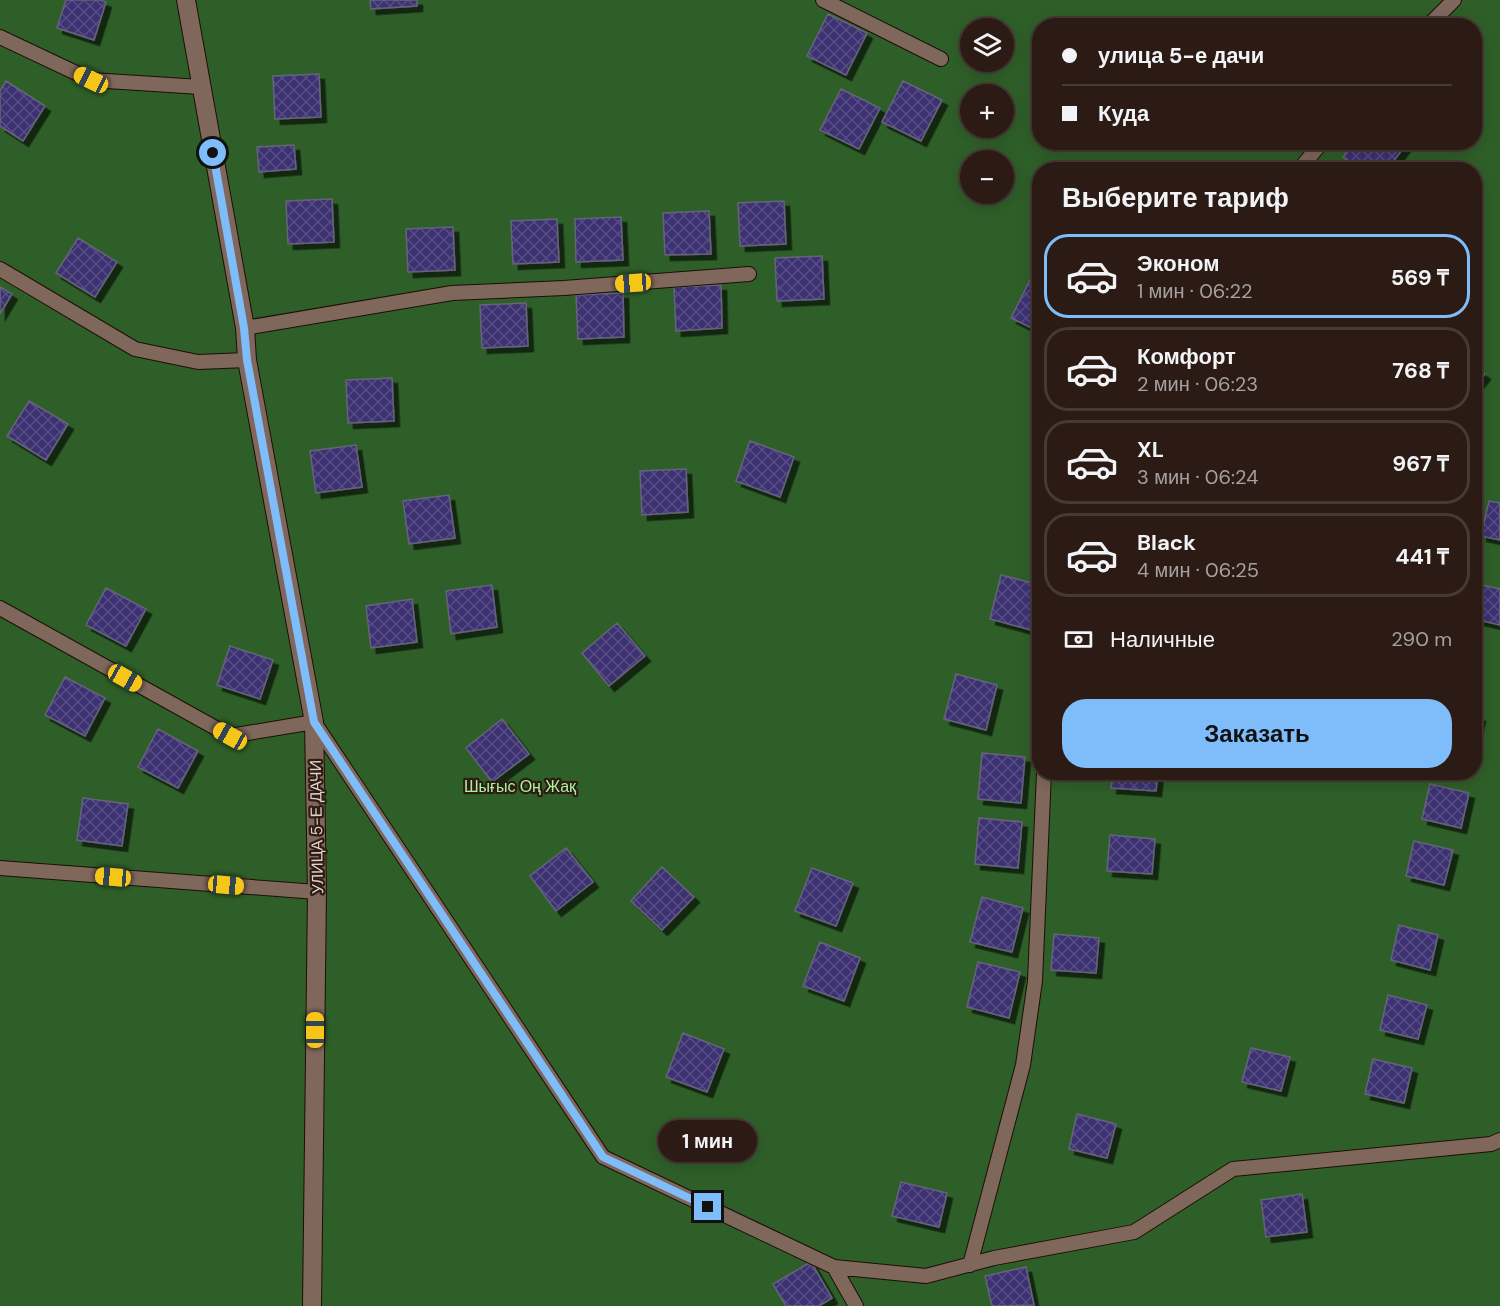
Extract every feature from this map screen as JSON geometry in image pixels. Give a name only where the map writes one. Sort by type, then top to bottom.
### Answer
[{"type":"street","name":"УЛИЦА 5-Е ДАЧИ","points":[[186,0],[244,328],[247,360],[314,722],[317,892],[312,1306]]},
{"type":"lane","points":[[823,0],[941,59]]},
{"type":"lane","points":[[1436,18],[1454,0]]},
{"type":"lane","points":[[0,37],[91,80],[201,87]]},
{"type":"lane","points":[[1306,162],[1315,150]]},
{"type":"lane","points":[[0,270],[135,349],[198,362],[247,360]]},
{"type":"lane","points":[[244,328],[452,292],[564,288],[749,274]]},
{"type":"lane","points":[[0,608],[230,736],[314,722],[603,1157],[834,1267],[926,1276],[994,1258],[1134,1232],[1233,1169],[1491,1144],[1500,1140]]},
{"type":"lane","points":[[970,1265],[1023,1065],[1035,981],[1044,780]]},
{"type":"lane","points":[[0,868],[317,892]]},
{"type":"lane","points":[[834,1267],[856,1306]]},
{"type":"green space","name":"Шығыс Оң Жақ","points":[[0,0],[1500,0],[1500,1306],[0,1306]]},
{"type":"building","points":[[66,0],[106,2],[94,40],[57,28]]},
{"type":"building","points":[[370,0],[417,0],[417,6],[371,9]]},
{"type":"building","points":[[828,14],[867,33],[846,75],[807,56]]},
{"type":"building","points":[[319,74],[321,117],[275,119],[273,76]]},
{"type":"building","points":[[6,81],[45,106],[23,141],[0,126],[0,91]]},
{"type":"building","points":[[903,81],[942,100],[921,141],[882,122]]},
{"type":"building","points":[[841,89],[880,108],[859,149],[820,130]]},
{"type":"building","points":[[294,145],[296,169],[259,172],[257,147]]},
{"type":"building","points":[[1348,150],[1402,150],[1393,162],[1349,162],[1343,157]]},
{"type":"building","points":[[332,199],[334,242],[288,244],[286,201]]},
{"type":"building","points":[[784,201],[786,244],[740,246],[738,203]]},
{"type":"building","points":[[709,211],[711,254],[665,255],[663,213]]},
{"type":"building","points":[[621,217],[623,260],[576,262],[575,219]]},
{"type":"building","points":[[557,219],[559,262],[513,264],[511,221]]},
{"type":"building","points":[[453,227],[455,270],[408,272],[406,229]]},
{"type":"building","points":[[78,238],[117,262],[95,297],[56,273]]},
{"type":"building","points":[[822,256],[824,299],[777,301],[775,258]]},
{"type":"building","points":[[1032,276],[1032,328],[1011,318]]},
{"type":"building","points":[[721,285],[722,328],[676,331],[674,287]]},
{"type":"building","points":[[0,287],[12,294],[0,314]]},
{"type":"building","points":[[623,293],[624,337],[578,339],[576,295]]},
{"type":"building","points":[[526,303],[528,346],[482,348],[480,305]]},
{"type":"building","points":[[392,378],[394,421],[348,423],[346,380]]},
{"type":"building","points":[[29,401],[68,424],[46,460],[7,436]]},
{"type":"building","points":[[750,441],[794,457],[780,497],[736,481]]},
{"type":"building","points":[[356,445],[362,487],[316,493],[310,451]]},
{"type":"building","points":[[686,469],[688,512],[642,515],[640,471]]},
{"type":"building","points":[[449,495],[455,538],[409,544],[403,501]]},
{"type":"building","points":[[1489,501],[1500,503],[1500,540],[1482,536]]},
{"type":"building","points":[[1001,575],[1032,583],[1031,630],[990,619]]},
{"type":"building","points":[[492,585],[497,627],[451,634],[446,591]]},
{"type":"building","points":[[1482,585],[1500,589],[1500,625],[1482,621]]},
{"type":"building","points":[[106,588],[146,609],[126,646],[86,625]]},
{"type":"building","points":[[412,599],[417,642],[371,648],[366,606]]},
{"type":"building","points":[[617,623],[645,656],[609,686],[582,653]]},
{"type":"building","points":[[230,646],[273,660],[260,699],[217,685]]},
{"type":"building","points":[[956,674],[997,685],[986,730],[944,719]]},
{"type":"building","points":[[65,677],[105,698],[85,736],[45,715]]},
{"type":"building","points":[[502,719],[529,754],[492,782],[466,748]]},
{"type":"building","points":[[158,729],[198,751],[178,788],[138,767]]},
{"type":"building","points":[[982,753],[1025,757],[1021,803],[978,799]]},
{"type":"building","points":[[1112,780],[1157,780],[1156,791],[1111,788]]},
{"type":"building","points":[[1430,784],[1469,793],[1461,828],[1422,819]]},
{"type":"building","points":[[83,798],[128,804],[122,846],[77,840]]},
{"type":"building","points":[[979,818],[1022,822],[1018,868],[975,864]]},
{"type":"building","points":[[1110,835],[1155,839],[1152,874],[1107,871]]},
{"type":"building","points":[[1414,841],[1453,850],[1444,885],[1406,876]]},
{"type":"building","points":[[566,848],[593,882],[556,911],[530,876]]},
{"type":"building","points":[[662,867],[694,897],[662,930],[631,901]]},
{"type":"building","points":[[812,868],[853,883],[836,926],[795,911]]},
{"type":"building","points":[[982,897],[1023,908],[1012,952],[970,942]]},
{"type":"building","points":[[1399,925],[1438,935],[1430,970],[1391,960]]},
{"type":"building","points":[[1054,934],[1099,938],[1096,973],[1051,970]]},
{"type":"building","points":[[820,942],[860,958],[844,1001],[803,986]]},
{"type":"building","points":[[978,962],[1020,972],[1009,1018],[967,1007]]},
{"type":"building","points":[[1388,995],[1427,1005],[1418,1039],[1380,1030]]},
{"type":"building","points":[[683,1033],[724,1049],[707,1092],[666,1077]]},
{"type":"building","points":[[1251,1048],[1290,1057],[1281,1091],[1242,1082]]},
{"type":"building","points":[[1373,1059],[1412,1068],[1404,1103],[1365,1094]]},
{"type":"building","points":[[1077,1114],[1116,1124],[1107,1158],[1069,1149]]},
{"type":"building","points":[[901,1182],[947,1193],[939,1227],[892,1216]]},
{"type":"building","points":[[1302,1194],[1307,1232],[1266,1237],[1261,1200]]},
{"type":"building","points":[[811,1262],[832,1298],[819,1306],[786,1306],[773,1284]]},
{"type":"building","points":[[1026,1267],[1034,1305],[992,1306],[985,1276]]},
{"type":"route","points":[[213,153],[244,328],[247,360],[314,722],[603,1157],[708,1207]]}]
